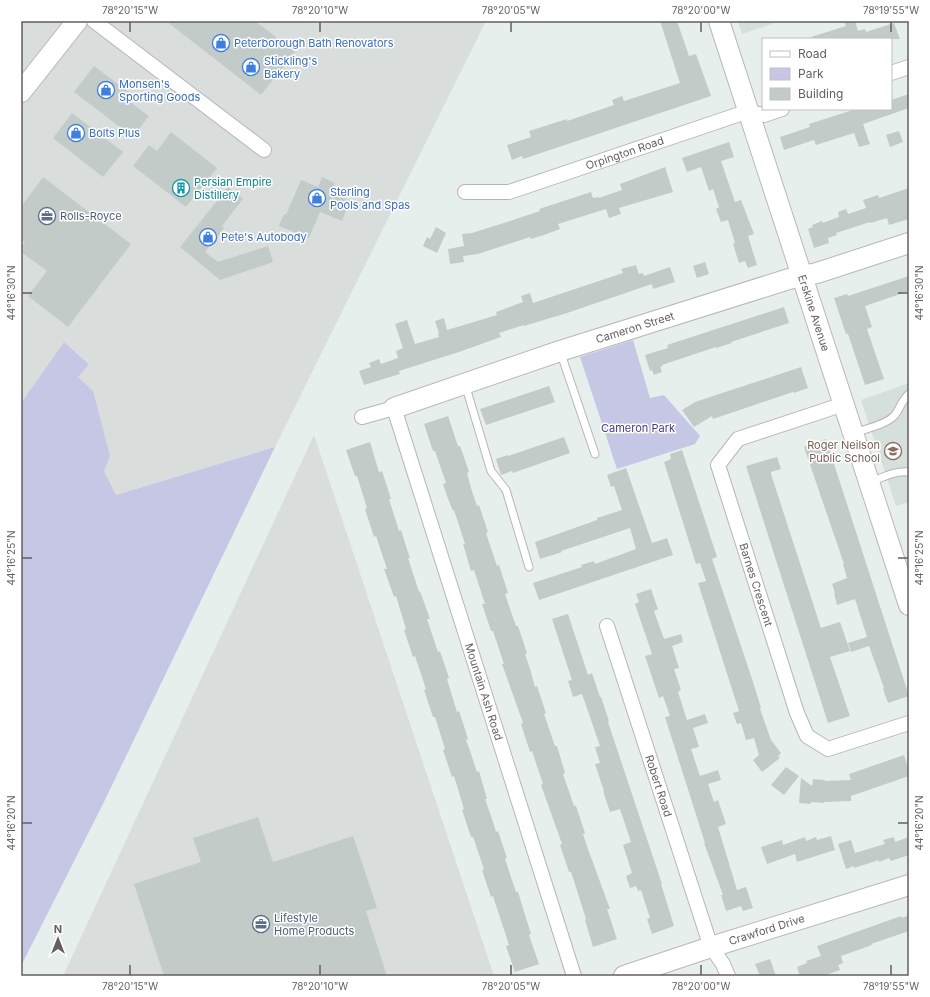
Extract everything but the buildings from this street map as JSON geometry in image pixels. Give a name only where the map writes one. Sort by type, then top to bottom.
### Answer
[{"type":"street","points":[[21,92],[77,21]]},
{"type":"street","points":[[94,21],[264,150]]},
{"type":"street","name":"Erskine Avenue","points":[[719,21],[909,605]]},
{"type":"street","points":[[892,73],[909,67]]},
{"type":"street","name":"Orpington Road","points":[[465,192],[509,192],[737,115],[749,112],[764,115],[779,110]]},
{"type":"street","name":"Cameron Street","points":[[362,417],[394,408],[560,351],[782,281],[817,273],[909,243]]},
{"type":"street","name":"Barnes Crescent","points":[[844,404],[738,439],[718,465],[782,670],[797,713],[807,736],[828,749],[909,723]]},
{"type":"street","name":"Mountain Ash Road","points":[[394,408],[574,976]]},
{"type":"street","name":"Robert Road","points":[[606,626],[711,947],[723,964],[728,976]]},
{"type":"street","name":"Crawford Drive","points":[[624,976],[909,885]]},
{"type":"lane","points":[[560,351],[595,454]]},
{"type":"lane","points":[[465,384],[491,471],[506,490],[530,567]]},
{"type":"lane","points":[[854,433],[891,418],[896,414],[905,397],[909,394]]},
{"type":"lane","points":[[869,482],[903,471],[909,472]]},
{"type":"shaded area","points":[[21,21],[486,21],[275,447],[116,495],[104,471],[78,377],[89,363],[64,342],[21,403]]},
{"type":"shaded area","points":[[738,21],[781,21],[742,34]]},
{"type":"shaded area","name":"Roger Neilson Public School","points":[[909,383],[909,502],[896,506],[861,400]]},
{"type":"shaded area","points":[[314,435],[494,976],[63,976]]},
{"type":"green space","name":"Cameron Park","points":[[633,340],[650,398],[664,395],[700,436],[695,444],[617,469],[580,357]]},
{"type":"green space","points":[[64,342],[89,364],[78,377],[93,391],[110,456],[104,471],[116,495],[275,447],[103,804],[21,966],[21,403]]},
{"type":"place","name":"Peterborough Bath Renovators","points":[[221,43]]},
{"type":"place","name":"Stickling's Bakery","points":[[251,67]]},
{"type":"place","name":"Monsen's Sporting Goods","points":[[106,90]]},
{"type":"place","name":"Bolts Plus","points":[[76,133]]},
{"type":"place","name":"Persian Empire Distillery","points":[[181,188]]},
{"type":"place","name":"Sterling Pools and Spas","points":[[317,198]]},
{"type":"place","name":"Rolls-Royce","points":[[47,216]]},
{"type":"place","name":"Pete's Autobody","points":[[208,237]]},
{"type":"place","name":"Roger Neilson Public School","points":[[893,451]]},
{"type":"place","name":"Lifestyle Home Products","points":[[261,924]]}]
